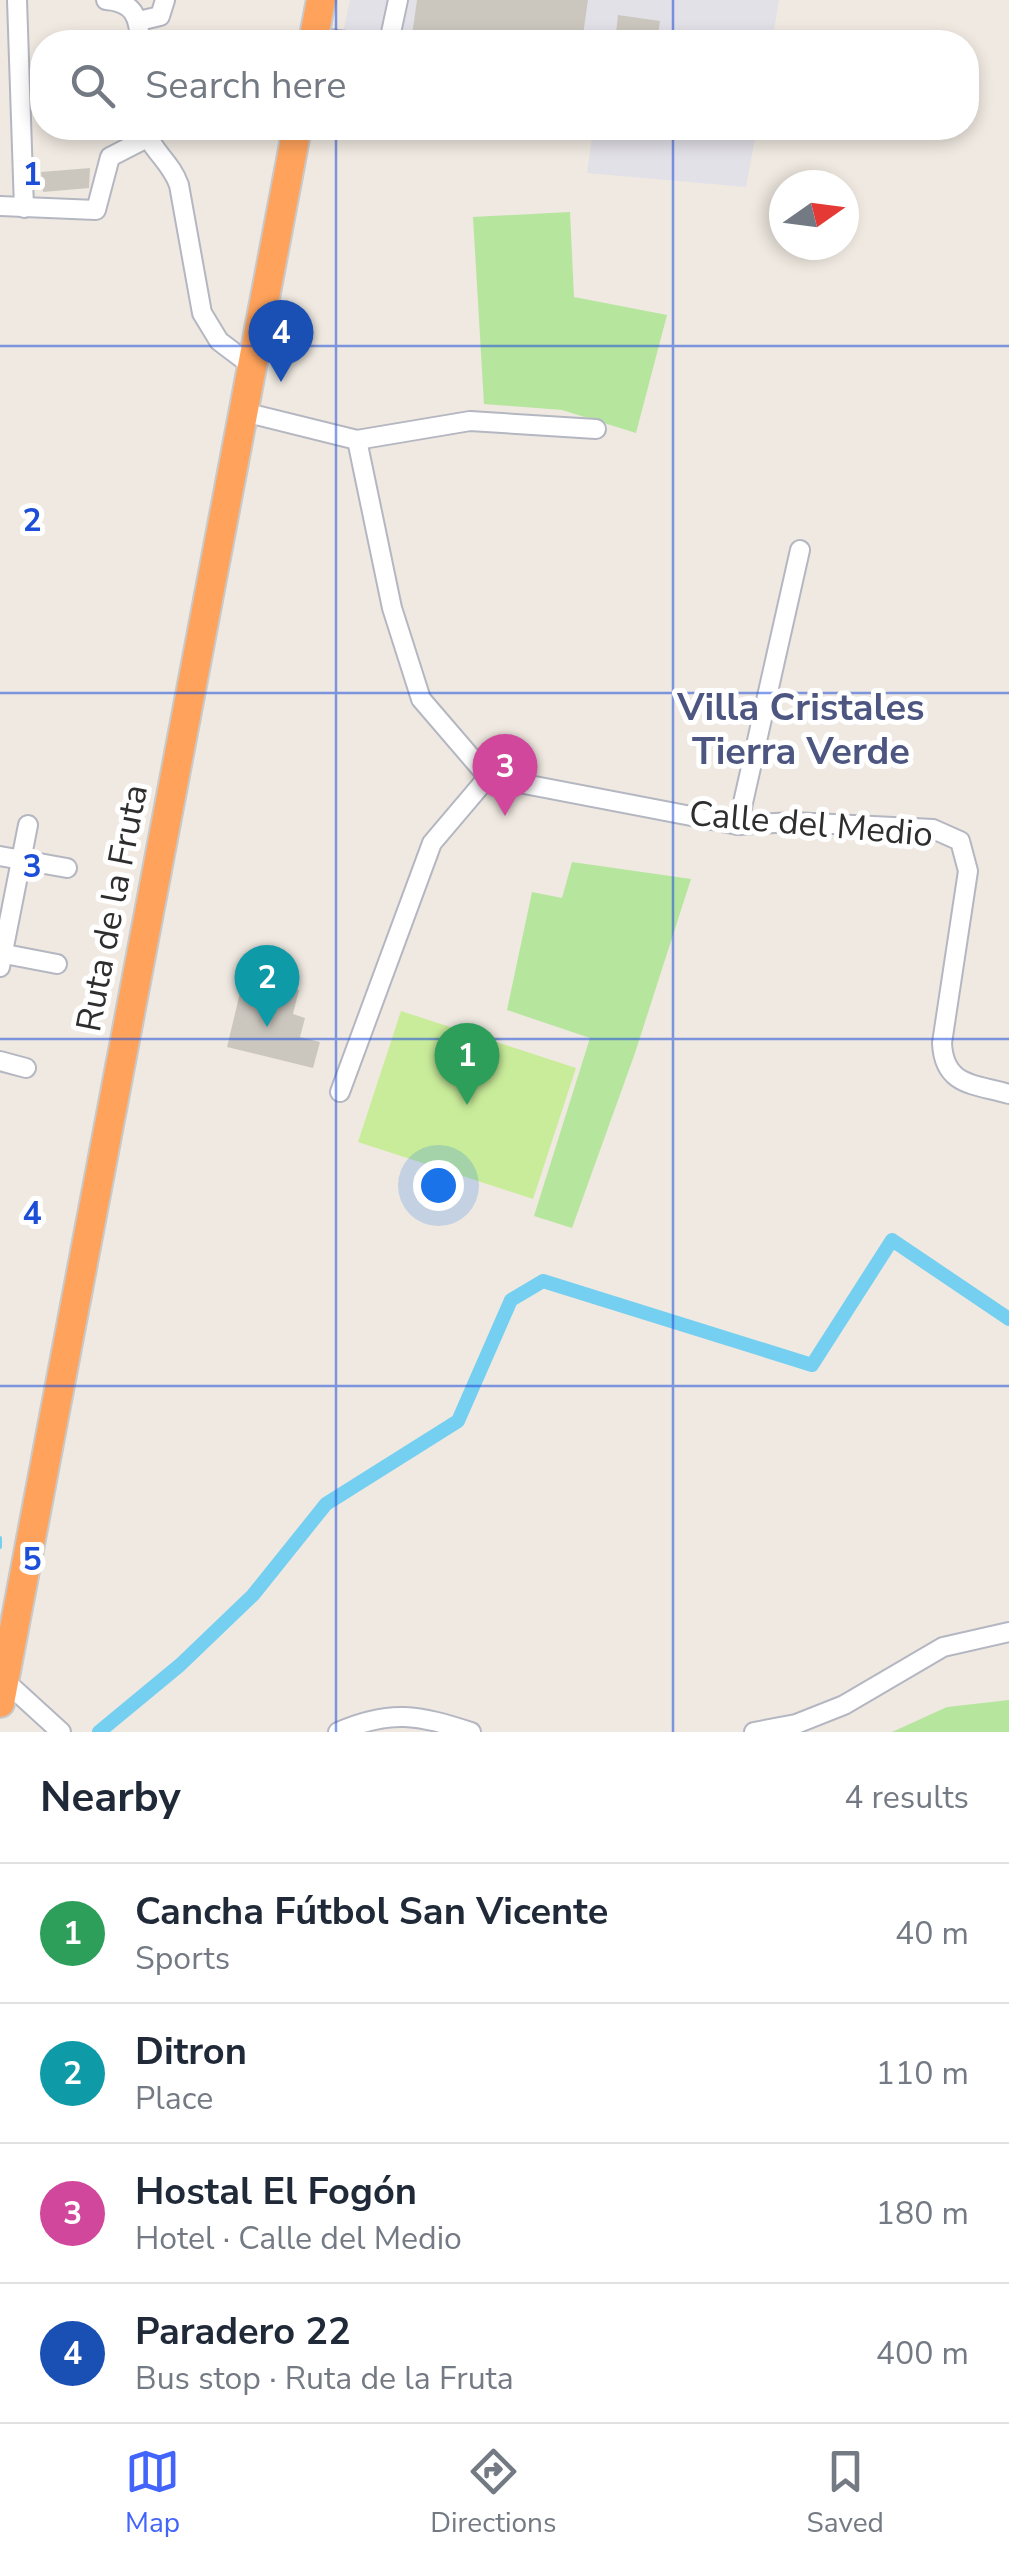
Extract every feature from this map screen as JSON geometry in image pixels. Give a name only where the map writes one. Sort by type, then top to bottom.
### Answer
[{"type":"highway","points":[[316,30],[321,0]]},
{"type":"highway","name":"Ruta de la Fruta","points":[[2,1692],[295,140]]},
{"type":"street","points":[[106,0],[130,6],[139,30]]},
{"type":"street","points":[[139,21],[160,16],[165,0]]},
{"type":"street","points":[[392,30],[398,0]]},
{"type":"street","points":[[11,3],[24,208]]},
{"type":"street","points":[[0,130],[21,131]]},
{"type":"street","points":[[0,206],[96,210],[110,157],[134,140]]},
{"type":"street","points":[[152,140],[179,185],[202,313],[219,341],[252,366]]},
{"type":"street","points":[[244,412],[357,440],[470,421],[596,429]]},
{"type":"street","points":[[340,1092],[432,843],[488,776],[422,699],[392,608],[357,440]]},
{"type":"street","points":[[738,824],[800,550]]},
{"type":"street","name":"Calle del Medio","points":[[488,776],[738,824],[793,822],[934,829],[960,841],[968,871],[942,1057],[947,1070],[958,1079],[1009,1094]]},
{"type":"street","points":[[28,825],[9,859],[1,958],[57,964]]},
{"type":"street","points":[[9,859],[67,868]]},
{"type":"street","points":[[0,1062],[26,1068]]},
{"type":"street","points":[[754,1732],[796,1724],[844,1705],[943,1647],[1009,1632]]},
{"type":"street","points":[[2,1692],[61,1732]]},
{"type":"street","points":[[338,1732],[366,1720],[397,1715],[420,1716],[471,1732]]},
{"type":"shaded area","points":[[350,0],[779,0],[774,30],[344,30]]},
{"type":"shaded area","points":[[592,140],[755,140],[746,187],[587,173]]},
{"type":"green space","points":[[570,212],[574,297],[667,315],[636,433],[562,410],[484,404],[473,217]]},
{"type":"green space","points":[[572,862],[691,879],[635,1053],[572,1228],[534,1216],[590,1038],[507,1010],[532,892],[562,898]]},
{"type":"green space","points":[[401,1011],[576,1068],[533,1199],[358,1142]]},
{"type":"green space","points":[[1009,1700],[1009,1732],[892,1732],[947,1707]]},
{"type":"building","points":[[417,0],[588,0],[584,30],[413,30]]},
{"type":"building","points":[[618,15],[660,21],[659,30],[616,30]]},
{"type":"building","points":[[90,168],[89,188],[43,192],[41,172]]},
{"type":"building","points":[[244,976],[299,990],[293,1014],[305,1018],[300,1037],[320,1042],[313,1068],[227,1047]]},
{"type":"waterway","points":[[99,1732],[180,1665],[253,1595],[326,1504],[458,1421],[511,1300],[543,1281],[812,1365],[892,1240],[1009,1319]]},
{"type":"waterway","points":[[0,1538],[0,1547]]},
{"type":"place","name":"Paradero 22","points":[[281,382]]},
{"type":"place","name":"Hostal El Fogón","points":[[505,816]]},
{"type":"place","name":"Ditron","points":[[267,1027]]},
{"type":"place","name":"Cancha Fútbol San Vicente","points":[[467,1105]]},
{"type":"district","name":"Villa Cristales Tierra Verde","points":[[801,729]]}]
